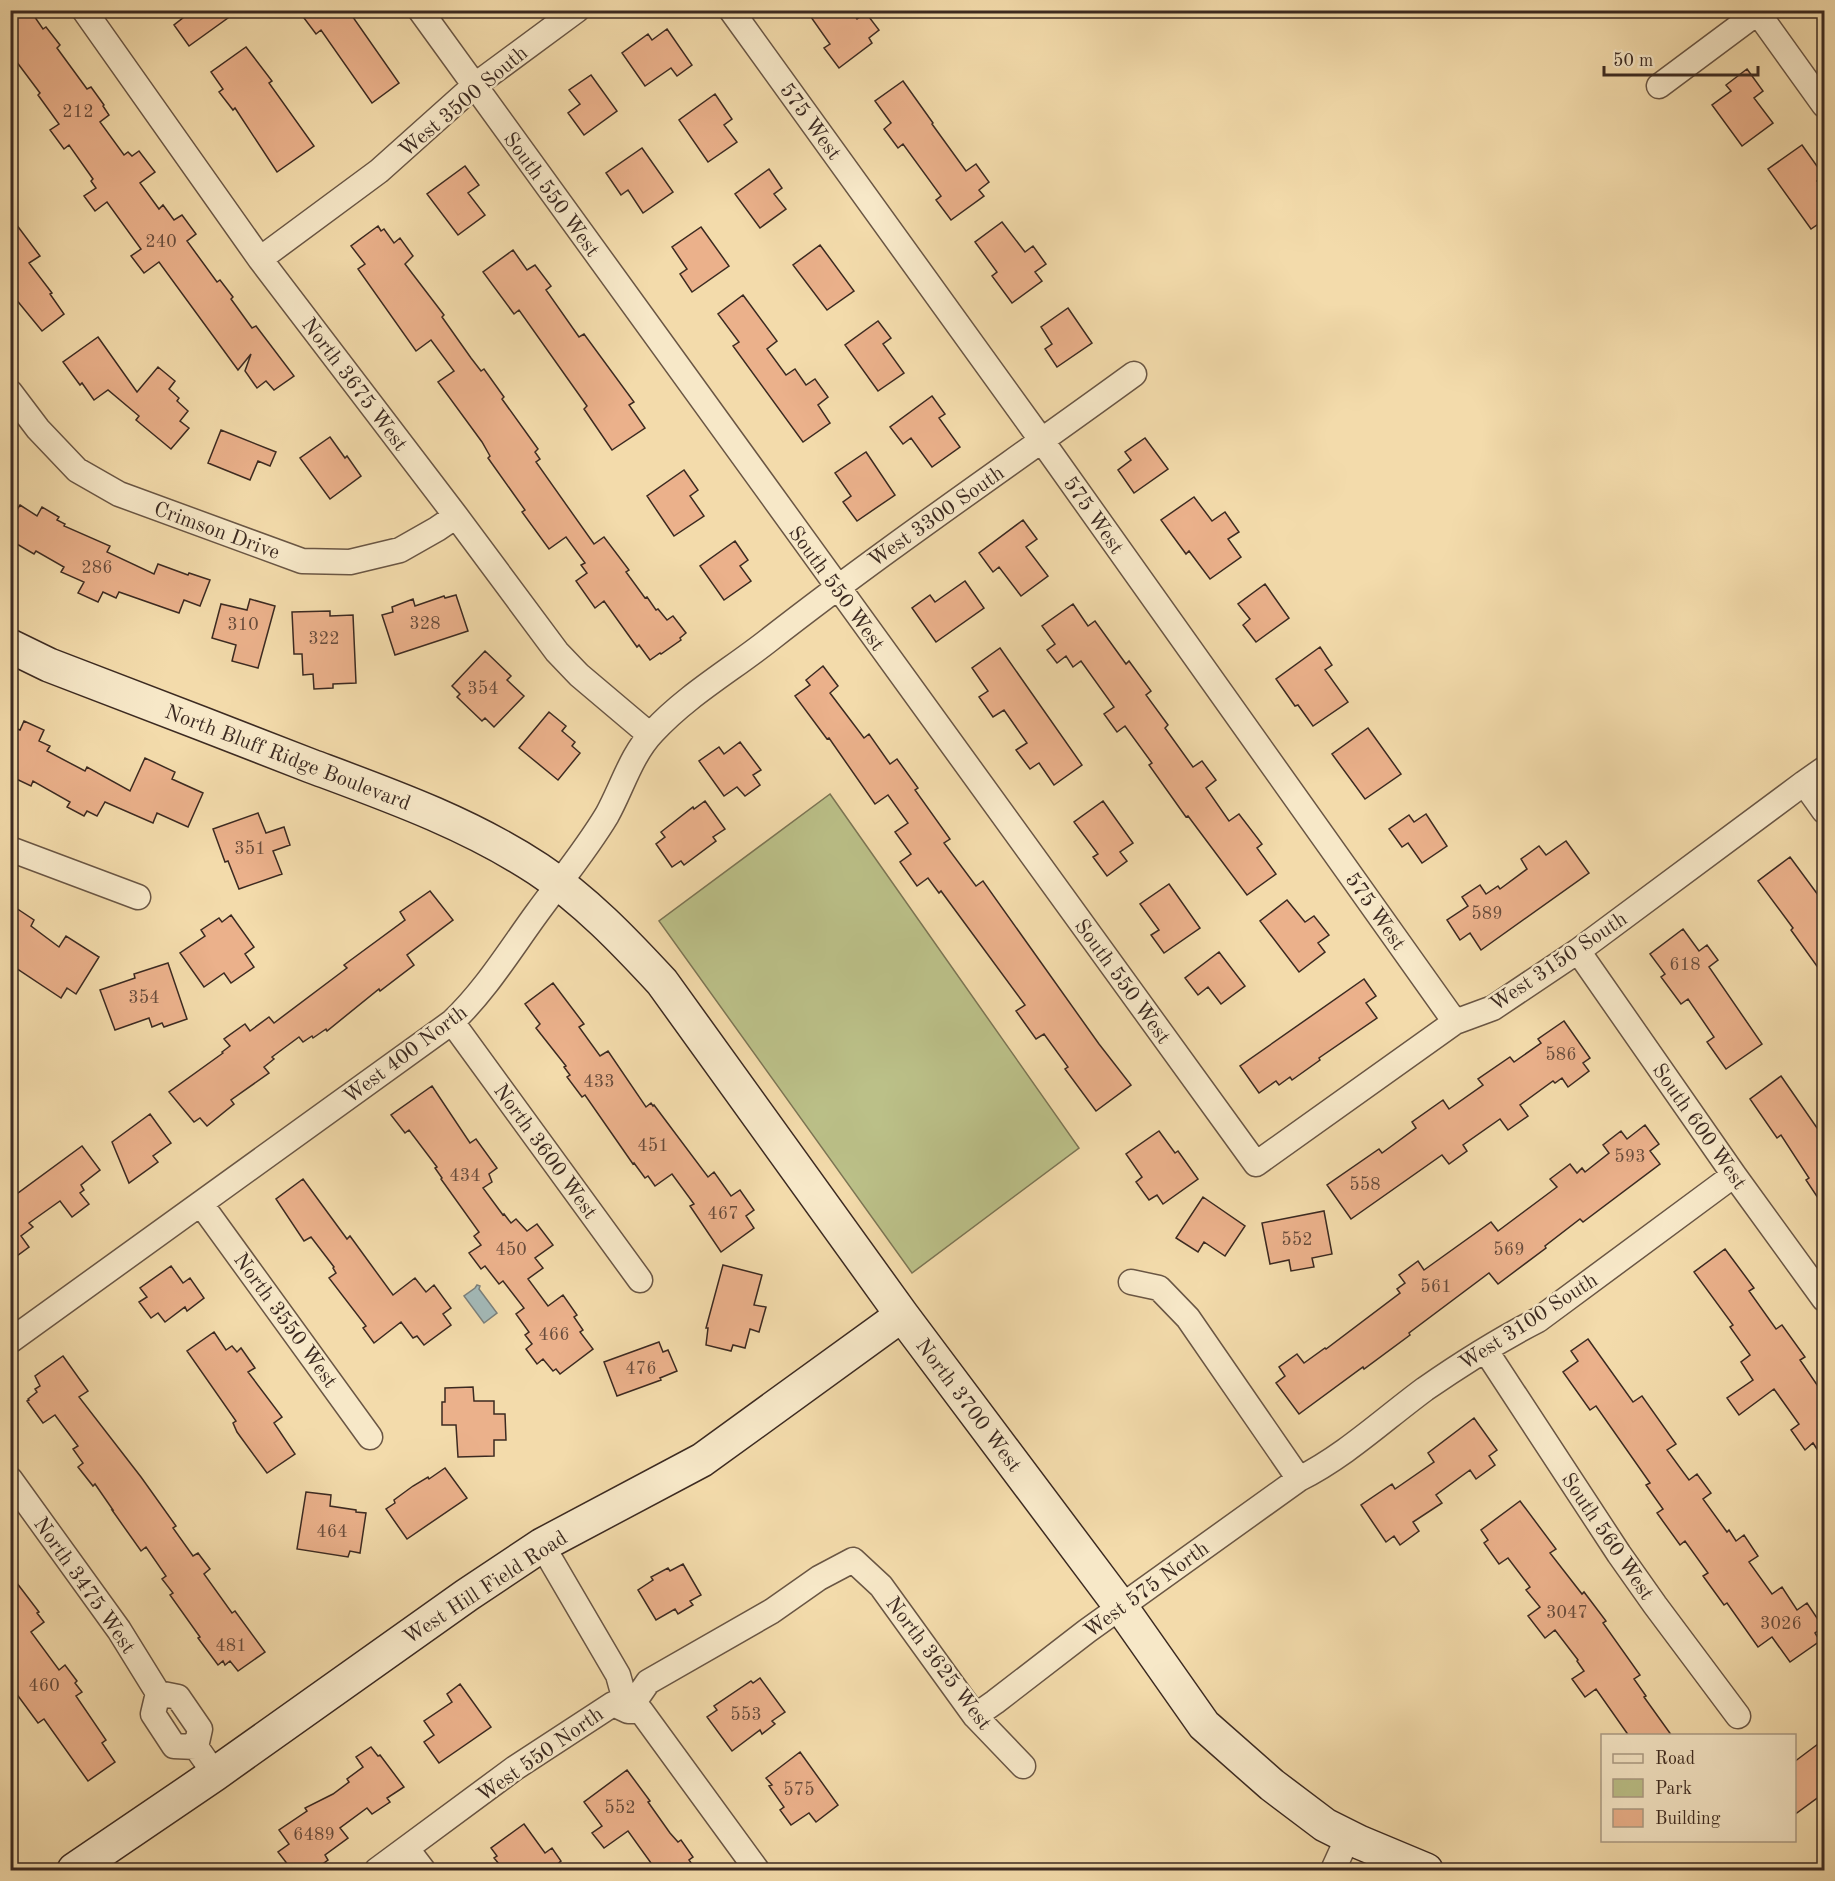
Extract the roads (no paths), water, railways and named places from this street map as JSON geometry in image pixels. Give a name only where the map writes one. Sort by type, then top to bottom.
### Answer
[{"type":"street","name":"North 3675 West","points":[[84,10],[260,259],[557,652],[579,675],[650,735]]},
{"type":"street","name":"South 550 West","points":[[420,10],[1256,1164]]},
{"type":"street","name":"West 3500 South","points":[[260,259],[379,171],[474,86],[577,10]]},
{"type":"street","name":"575 West","points":[[731,10],[1042,441],[1455,1022]]},
{"type":"street","points":[[1659,86],[1760,12],[1824,105]]},
{"type":"street","name":"West 3300 South","points":[[741,662],[837,587],[1134,374]]},
{"type":"street","name":"Crimson Drive","points":[[10,392],[38,429],[77,470],[119,494],[302,561],[350,562],[400,550],[456,516]]},
{"type":"street","name":"North Bluff Ridge Boulevard","points":[[10,646],[49,665],[418,806],[481,836],[538,869],[558,884]]},
{"type":"street","name":"West 400 North","points":[[10,1341],[452,1022],[469,1006],[581,856],[650,735],[670,714],[741,662]]},
{"type":"street","name":"West 3150 South","points":[[1256,1164],[1455,1022],[1493,1008],[1578,951],[1824,770]]},
{"type":"street","points":[[1804,783],[1824,811]]},
{"type":"street","points":[[10,849],[138,897]]},
{"type":"street","name":"North 3700 West","points":[[558,884],[625,942],[662,982],[902,1315],[1121,1607],[1204,1725],[1272,1785],[1325,1824],[1348,1837],[1426,1870]]},
{"type":"street","name":"South 600 West","points":[[1578,951],[1734,1175],[1824,1299]]},
{"type":"street","name":"North 3600 West","points":[[452,1022],[640,1280]]},
{"type":"street","name":"West 3100 South","points":[[1322,1468],[1426,1389],[1505,1337],[1538,1320],[1734,1175]]},
{"type":"street","name":"North 3550 West","points":[[201,1204],[370,1437]]},
{"type":"street","points":[[1131,1282],[1159,1288],[1188,1318],[1299,1479]]},
{"type":"street","name":"West Hill Field Road","points":[[74,1870],[215,1774],[467,1595],[542,1545],[702,1460],[902,1315]]},
{"type":"street","name":"South 560 West","points":[[1486,1351],[1619,1554],[1738,1716]]},
{"type":"street","name":"West 575 North","points":[[975,1716],[1299,1479],[1322,1468]]},
{"type":"street","name":"North 3475 West","points":[[10,1479],[119,1630],[158,1693],[153,1714],[174,1746],[196,1747],[215,1774]]},
{"type":"street","points":[[542,1545],[618,1676],[628,1711],[641,1711],[757,1870]]},
{"type":"street","name":"West 550 North","points":[[378,1870],[515,1768],[613,1704],[628,1711],[648,1682],[772,1611],[819,1578],[853,1560]]},
{"type":"street","name":"North 3625 West","points":[[853,1560],[881,1586],[975,1716],[1023,1766]]},
{"type":"street","points":[[1333,1870],[1348,1837]]},
{"type":"street","points":[[407,1849],[423,1870]]}]
